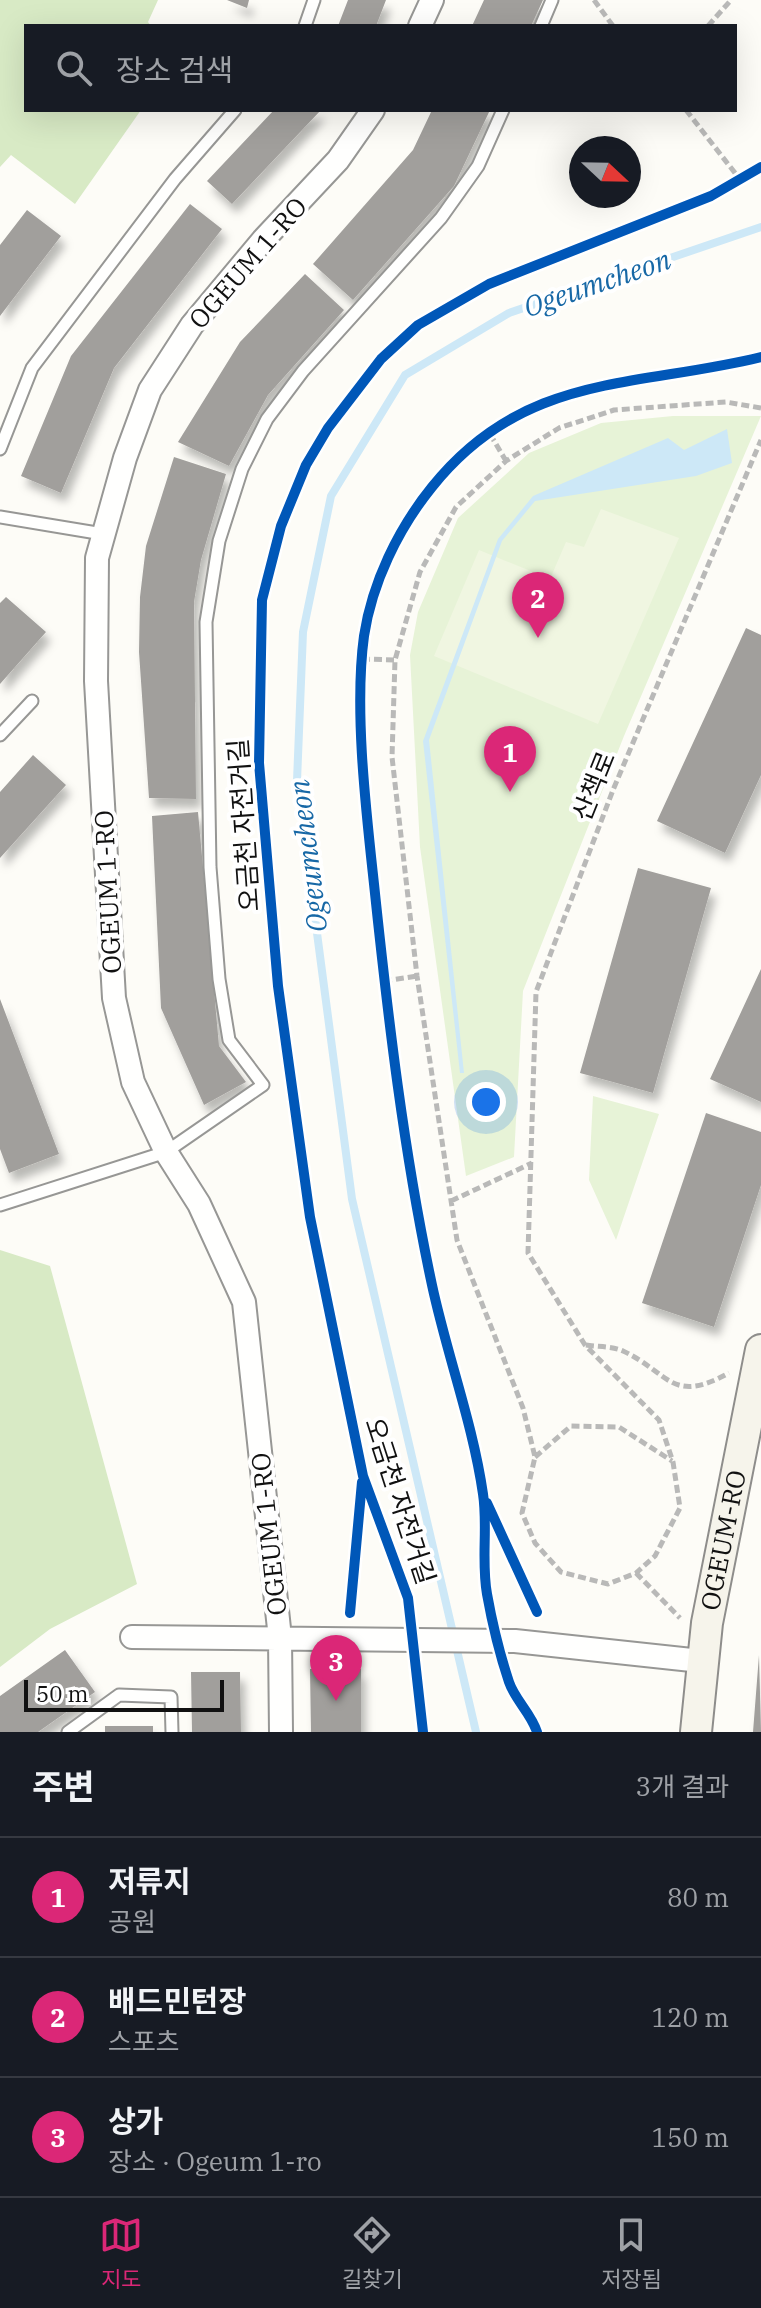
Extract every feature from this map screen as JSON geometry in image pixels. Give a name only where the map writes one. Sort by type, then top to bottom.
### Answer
[{"type":"street","points":[[421,24],[432,0]]},
{"type":"street","name":"OGEUM 1-RO","points":[[281,1732],[280,1638],[244,1302],[199,1204],[166,1152],[133,1082],[114,998],[96,681],[97,558],[125,458],[150,390],[192,325],[263,240],[338,160],[372,112]]},
{"type":"street","name":"OGEUM-RO","points":[[696,1732],[701,1661],[751,1358]]},
{"type":"street","points":[[132,1637],[371,1637],[515,1641],[701,1661]]},
{"type":"lane","points":[[306,24],[314,0]]},
{"type":"lane","points":[[542,24],[552,0]]},
{"type":"lane","points":[[0,449],[32,368],[175,179],[233,112]]},
{"type":"lane","points":[[0,1205],[166,1152],[263,1085],[229,1040],[219,979],[210,867],[206,622],[219,541],[242,469],[267,419],[303,371],[441,218],[478,166],[502,112]]},
{"type":"lane","points":[[0,517],[103,534]]},
{"type":"lane","points":[[0,735],[32,701]]},
{"type":"lane","points":[[68,1732],[119,1695],[171,1697],[172,1732]]},
{"type":"path","points":[[594,0],[612,24]]},
{"type":"path","points":[[710,24],[731,0]]},
{"type":"path","points":[[688,112],[742,181]]},
{"type":"path","points":[[684,1622],[636,1573],[608,1584],[561,1572],[535,1543],[522,1513],[535,1457],[523,1408],[457,1240],[417,976],[392,757],[395,660],[420,572],[443,529],[456,507],[506,461],[559,428],[614,410],[726,402],[761,408]]},
{"type":"path","points":[[502,426],[485,437],[506,461]]},
{"type":"path","points":[[363,674],[363,653],[395,660]]},
{"type":"path","points":[[383,965],[386,997]]},
{"type":"path","points":[[384,981],[417,976]]},
{"type":"path","points":[[451,1201],[532,1163]]},
{"type":"path","points":[[585,1345],[621,1350],[675,1386],[706,1386],[751,1358]]},
{"type":"path","points":[[535,1457],[571,1426],[619,1427],[673,1462]]},
{"type":"green space","points":[[0,0],[158,0],[150,24],[24,24],[24,112],[140,112],[75,204],[11,155],[0,167]]},
{"type":"green space","points":[[673,416],[761,416],[624,736],[523,991],[514,1157],[466,1176],[420,847],[410,655],[418,612],[458,518],[529,453],[601,423]]},
{"type":"green space","points":[[601,509],[679,538],[598,724],[434,656],[479,550],[550,579],[566,542],[584,547]]},
{"type":"green space","points":[[593,1096],[659,1114],[616,1240],[589,1180]]},
{"type":"green space","points":[[0,1250],[50,1266],[137,1584],[50,1629],[0,1667]]},
{"type":"water","points":[[727,429],[732,463],[696,476],[535,501],[502,541],[429,740],[464,1073],[460,1073],[423,741],[498,539],[533,496],[668,438],[684,450]]},
{"type":"building","points":[[227,0],[249,0],[247,8]]},
{"type":"building","points":[[348,0],[386,0],[377,24],[339,24]]},
{"type":"building","points":[[484,0],[543,0],[532,24],[473,24]]},
{"type":"building","points":[[272,112],[319,112],[232,204],[207,181]]},
{"type":"building","points":[[431,112],[489,112],[454,186],[353,300],[313,264],[413,150]]},
{"type":"building","points":[[190,204],[222,229],[114,368],[61,493],[21,476],[71,356]]},
{"type":"building","points":[[27,210],[61,236],[0,316],[0,245]]},
{"type":"building","points":[[305,274],[344,310],[268,395],[229,466],[178,442],[240,342]]},
{"type":"building","points":[[174,457],[226,474],[201,560],[194,602],[196,799],[149,798],[139,652],[140,597],[146,546]]},
{"type":"building","points":[[6,597],[46,632],[0,684],[0,603]]},
{"type":"building","points":[[746,628],[761,635],[761,775],[725,853],[657,821]]},
{"type":"building","points":[[33,755],[66,785],[0,858],[0,792]]},
{"type":"building","points":[[198,812],[219,1046],[246,1082],[204,1105],[161,1008],[152,816]]},
{"type":"building","points":[[638,868],[711,888],[653,1093],[580,1073]]},
{"type":"building","points":[[761,969],[761,1102],[710,1079]]},
{"type":"building","points":[[0,999],[59,1154],[9,1173],[0,1149]]},
{"type":"building","points":[[706,1113],[761,1132],[761,1185],[714,1327],[642,1303]]},
{"type":"building","points":[[65,1650],[95,1692],[38,1732],[0,1732],[0,1696]]},
{"type":"building","points":[[759,1655],[761,1732],[753,1732]]},
{"type":"building","points":[[310,1669],[361,1669],[361,1732],[311,1732]]},
{"type":"building","points":[[191,1672],[240,1672],[241,1732],[192,1732]]},
{"type":"building","points":[[105,1726],[153,1726],[153,1732],[105,1732]]},
{"type":"waterway","name":"Ogeumcheon","points":[[476,1732],[352,1199],[297,781],[303,632],[331,496],[405,375],[509,313],[761,227]]},
{"type":"cycle path","name":"오금천 자전거길","points":[[423,1732],[408,1598],[363,1476],[310,1217],[278,986],[259,763],[262,600],[281,526],[306,465],[328,428],[381,359],[418,325],[489,284],[711,196],[761,167]]},
{"type":"cycle path","points":[[537,1732],[509,1682],[491,1616],[485,1582],[484,1506],[479,1468],[432,1285],[405,1136],[385,985],[365,792],[360,695],[364,636],[380,577],[408,521],[432,487],[467,450],[504,423],[543,404],[584,390],[761,357]]},
{"type":"cycle path","name":"오금천 자전거길","points":[[350,1613],[362,1482]]},
{"type":"cycle path","points":[[487,1503],[537,1612]]},
{"type":"place","name":"배드민턴장","points":[[538,638]]},
{"type":"place","name":"저류지","points":[[510,792]]},
{"type":"place","name":"상가","points":[[336,1701]]}]
